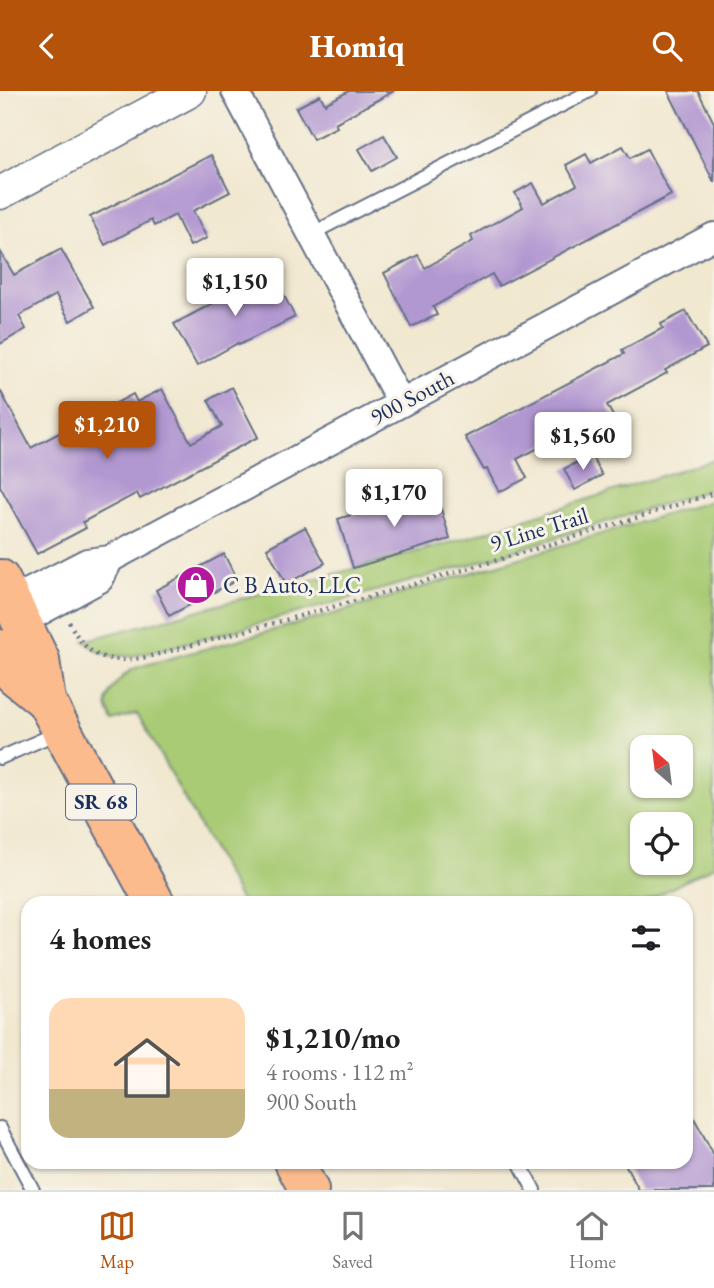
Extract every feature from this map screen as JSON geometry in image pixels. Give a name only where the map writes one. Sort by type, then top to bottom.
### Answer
[{"type":"main road","name":"SR 68","points":[[8,613],[40,660],[54,715],[151,896]]},
{"type":"main road","points":[[298,1169],[309,1190]]},
{"type":"street","points":[[0,193],[190,91]]},
{"type":"street","points":[[235,91],[401,403]]},
{"type":"street","name":"900 South","points":[[8,613],[100,579],[110,559],[714,236]]},
{"type":"lane","points":[[311,234],[590,91]]},
{"type":"lane","points":[[0,758],[54,715]]},
{"type":"lane","points":[[0,1128],[21,1167]]},
{"type":"lane","points":[[22,1169],[33,1190]]},
{"type":"lane","points":[[523,1169],[534,1190]]},
{"type":"path","name":"9 Line Trail","points":[[67,617],[83,646],[97,655],[121,660],[147,657],[294,619],[457,572],[714,493]]},
{"type":"green space","points":[[714,459],[714,488],[472,564],[207,638],[132,656],[112,656],[96,650],[84,641],[453,542]]},
{"type":"green space","points":[[714,500],[714,866],[656,896],[238,896],[137,713],[113,721],[107,705],[108,699],[118,682],[138,667],[333,614]]},
{"type":"building","points":[[349,91],[394,91],[335,123],[337,127],[313,139],[296,108],[320,95],[325,104]]},
{"type":"building","points":[[668,91],[698,91],[714,123],[714,182]]},
{"type":"building","points":[[384,135],[397,157],[372,171],[359,149]]},
{"type":"building","points":[[623,146],[630,158],[647,149],[671,195],[499,286],[492,274],[433,307],[437,315],[411,327],[384,273],[418,255],[425,268],[473,241],[471,236],[523,207],[515,193],[533,183],[544,203],[577,185],[566,165],[586,154],[591,163]]},
{"type":"building","points":[[211,155],[230,192],[193,211],[207,238],[190,246],[175,215],[154,226],[151,220],[105,245],[90,217]]},
{"type":"building","points":[[61,249],[94,307],[70,321],[56,295],[19,316],[26,329],[0,344],[0,251],[14,275]]},
{"type":"building","points":[[271,270],[295,317],[239,345],[238,343],[197,366],[174,324]]},
{"type":"building","points":[[686,311],[707,347],[665,370],[667,373],[607,405],[627,442],[603,455],[581,414],[550,431],[554,440],[517,459],[527,478],[499,492],[465,437],[624,354],[622,350],[663,328],[661,324]]},
{"type":"building","points":[[232,387],[258,437],[140,499],[137,493],[83,522],[86,528],[37,554],[0,486],[0,390],[31,448],[133,394],[137,402],[162,389],[191,443],[222,426],[208,400]]},
{"type":"building","points":[[591,455],[602,475],[575,490],[564,469]]},
{"type":"building","points":[[435,489],[450,539],[353,568],[338,519]]},
{"type":"building","points":[[305,527],[325,563],[286,584],[267,548]]},
{"type":"building","name":"C B Auto, LLC","points":[[224,554],[237,580],[169,616],[156,590]]},
{"type":"building","points":[[693,1116],[714,1155],[714,1190],[639,1190],[628,1169],[693,1169]]},
{"type":"place","name":"C B Auto, LLC","points":[[196,585]]}]
